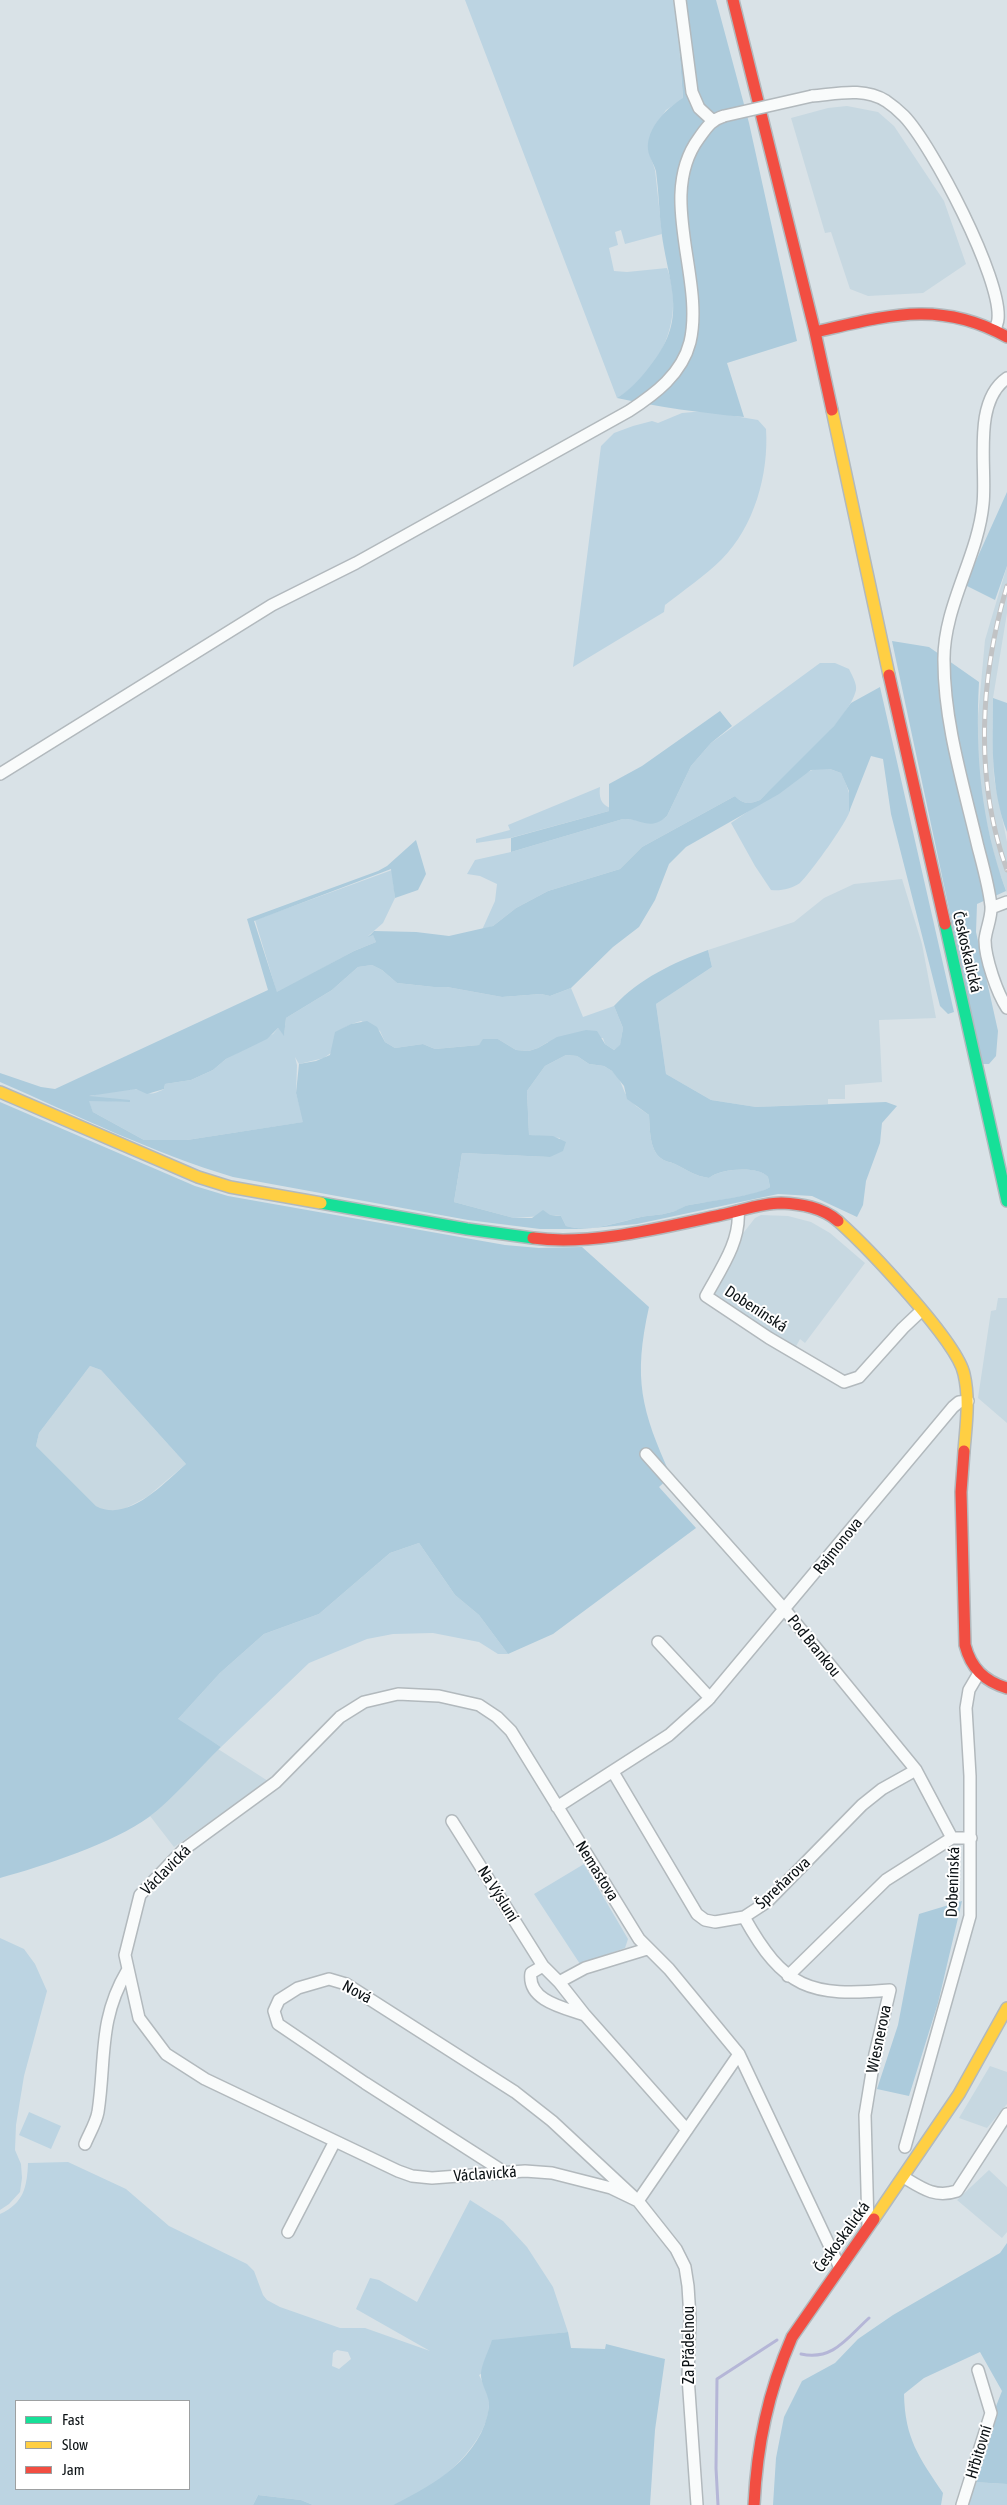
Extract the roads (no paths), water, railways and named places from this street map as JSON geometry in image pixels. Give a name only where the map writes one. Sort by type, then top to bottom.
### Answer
[{"type":"main road","name":"Českoskalická","points":[[733,0],[815,332],[896,709],[1007,1202]]},
{"type":"main road","points":[[815,332],[881,318],[938,313],[973,321],[1007,337]]},
{"type":"main road","points":[[0,1092],[189,1173],[230,1186],[496,1234],[560,1239],[638,1233],[738,1210],[779,1203],[795,1203],[821,1209],[849,1229],[949,1344],[959,1361],[966,1381],[968,1401],[961,1492],[964,1636],[968,1658],[979,1673],[995,1684],[1007,1688]]},
{"type":"main road","name":"Českoskalická","points":[[754,2505],[759,2437],[775,2373],[792,2337],[905,2178],[978,2064],[1007,2008]]},
{"type":"street","points":[[680,0],[692,92],[699,108],[712,120]]},
{"type":"street","points":[[0,774],[272,605],[365,558],[629,411],[658,392],[680,366],[690,343],[694,317],[684,239],[681,176],[694,144],[712,120],[812,96],[860,91],[885,101],[905,116],[938,165],[976,240],[993,289],[998,318],[995,330]]},
{"type":"street","points":[[1007,378],[992,395],[986,411],[981,517],[946,633],[944,658],[947,701],[954,743],[991,908],[985,940],[987,953],[1001,999],[1007,1008]]},
{"type":"street","points":[[991,908],[1007,902]]},
{"type":"street","name":"Dobenínská","points":[[738,1210],[739,1224],[734,1241],[706,1296],[769,1338],[844,1382],[859,1377],[921,1311]]},
{"type":"street","name":"Rajmonova","points":[[557,1807],[669,1735],[710,1698],[953,1407],[959,1402],[968,1401]]},
{"type":"street","name":"Pod Brankou","points":[[646,1454],[785,1610],[916,1770],[952,1838]]},
{"type":"street","points":[[658,1642],[710,1698]]},
{"type":"street","name":"Dobenínská","points":[[905,2147],[970,1916],[966,1708],[969,1690],[979,1673]]},
{"type":"street","name":"Nemastova","points":[[255,1798],[276,1782],[340,1717],[364,1702],[398,1694],[439,1696],[479,1705],[497,1717],[512,1731],[557,1807],[647,1949],[668,1969],[739,2054],[840,2268]]},
{"type":"street","name":"Špreňarova","points":[[613,1772],[697,1914],[705,1920],[715,1922],[744,1917],[767,1902],[862,1805],[882,1789],[916,1770]]},
{"type":"street","name":"Václavická","points":[[255,1798],[183,1850],[140,1895],[125,1955],[127,1971],[139,2018],[166,2054],[205,2079],[334,2143],[412,2176],[432,2178],[504,2172],[552,2173],[611,2188],[638,2202]]},
{"type":"street","name":"Na Výsluní","points":[[452,1821],[543,1966],[559,1982],[585,2015],[686,2130]]},
{"type":"street","points":[[744,1917],[761,1947],[788,1976],[886,1880],[952,1838],[970,1838]]},
{"type":"street","points":[[559,1982],[585,1968],[647,1949]]},
{"type":"street","name":"Na Výsluní","points":[[543,1966],[532,1973],[530,1980],[539,1996],[553,2004],[585,2015]]},
{"type":"street","name":"Václavická","points":[[85,2144],[98,2114],[104,2030],[118,1986],[127,1971]]},
{"type":"street","name":"Wiesnerova","points":[[788,1976],[814,1988],[849,1994],[890,1990],[875,2054],[865,2115],[868,2228]]},
{"type":"street","name":"Nová","points":[[504,2172],[365,2083],[278,2024],[274,2011],[279,2000],[298,1988],[317,1981],[330,1979],[346,1984],[515,2092],[552,2121],[638,2202]]},
{"type":"street","points":[[638,2202],[739,2054]]},
{"type":"street","points":[[905,2178],[932,2194],[947,2194],[957,2191],[1007,2114]]},
{"type":"street","points":[[288,2232],[334,2143]]},
{"type":"street","name":"Za Přádelnou","points":[[638,2202],[676,2249],[685,2267],[690,2318],[688,2377],[697,2505]]},
{"type":"street","name":"Hřbitovní","points":[[962,2505],[991,2413],[978,2370]]},
{"type":"waterway","points":[[801,2354],[812,2355],[831,2351],[846,2340],[869,2318]]},
{"type":"waterway","points":[[718,2505],[716,2468],[717,2379],[777,2340]]},
{"type":"railway","points":[[1007,586],[991,656],[986,692],[985,728],[985,765],[989,800],[996,836],[1007,870]]}]
